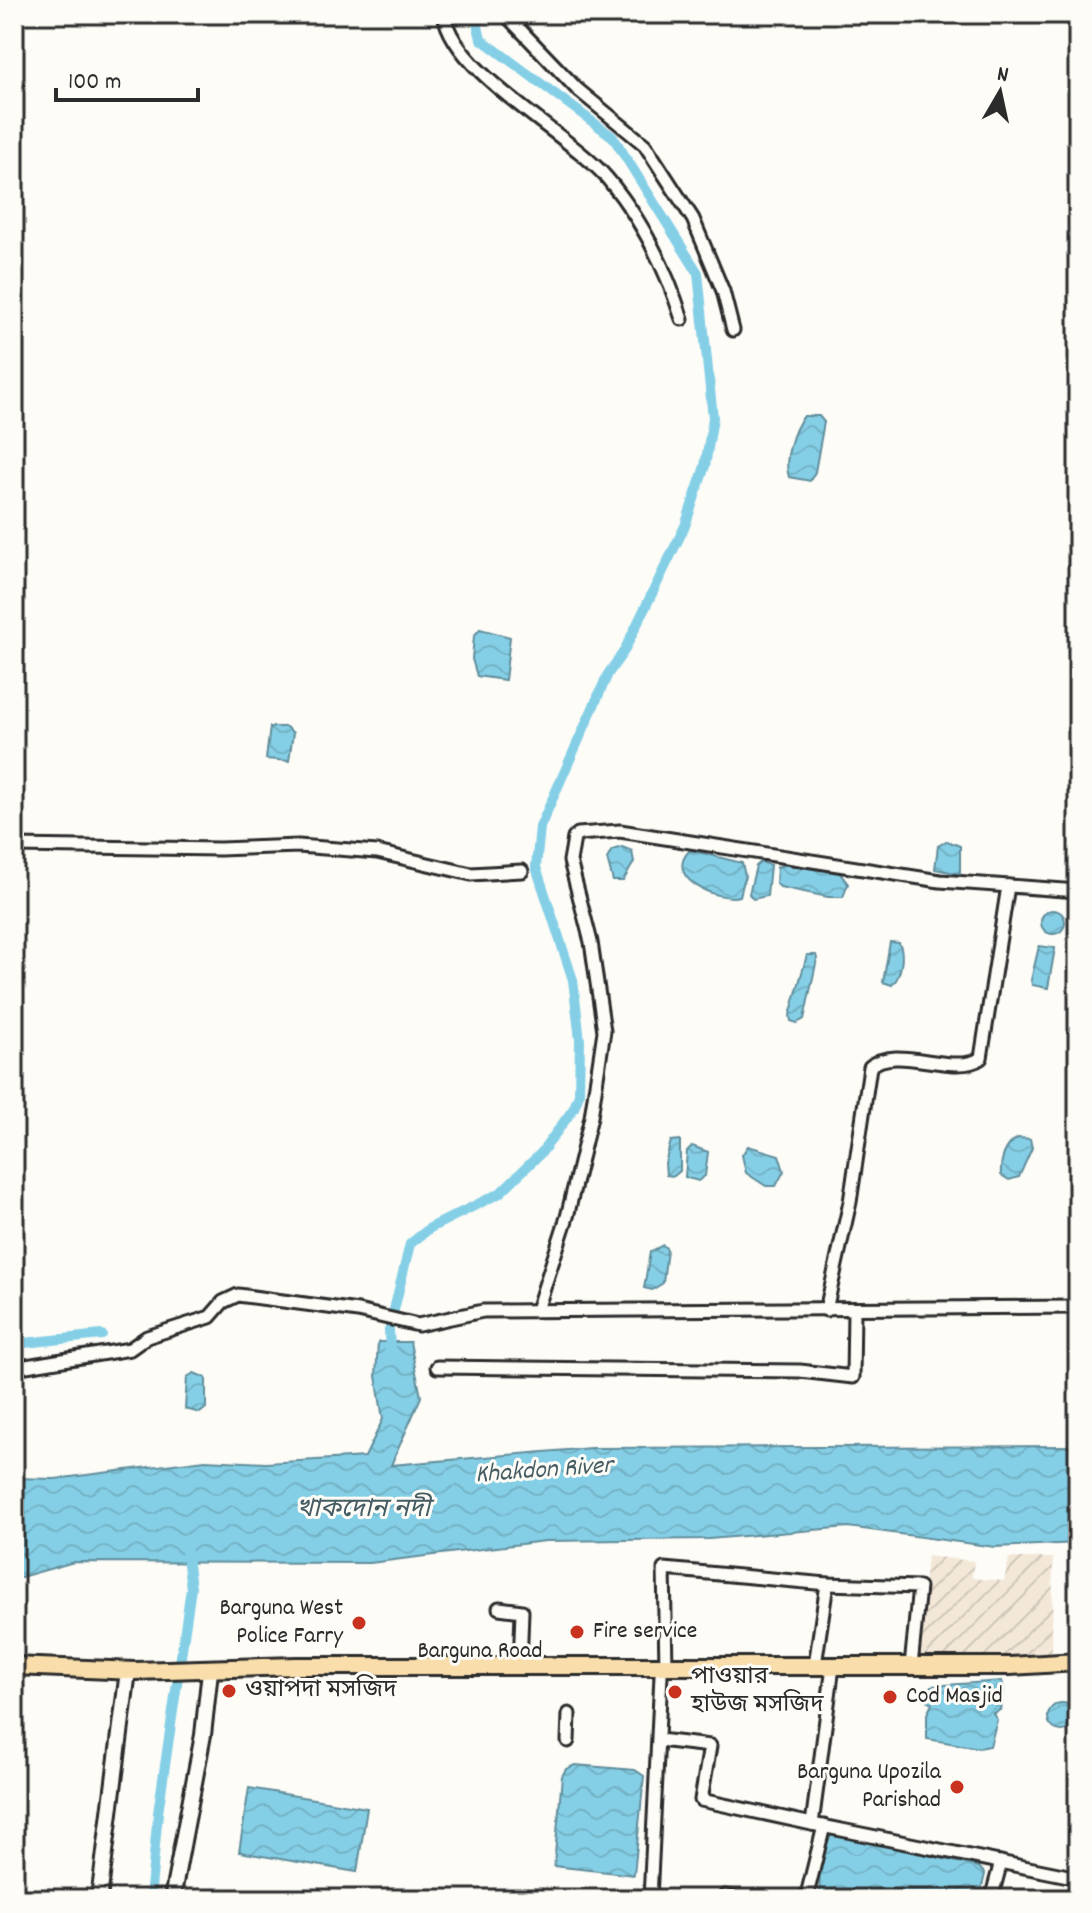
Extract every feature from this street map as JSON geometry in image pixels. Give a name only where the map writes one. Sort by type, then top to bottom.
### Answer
[{"type":"main road","name":"Barguna Road","points":[[208,1671],[255,1677],[1078,1662]]},
{"type":"main road","name":"Barguna Road","points":[[14,1666],[132,1671],[297,1666],[520,1666],[832,1674],[1078,1671]]},
{"type":"street","points":[[444,14],[476,71],[607,177],[652,247],[682,319]]},
{"type":"street","points":[[505,14],[577,89],[645,145],[693,219],[723,291],[733,330]]},
{"type":"street","points":[[537,1310],[567,1217],[591,1117],[604,1031],[591,942],[570,861],[576,836],[582,832],[620,831],[850,869],[1078,891]]},
{"type":"street","points":[[14,846],[220,849],[298,846],[377,852],[471,874],[522,871]]},
{"type":"street","points":[[826,1310],[850,1202],[870,1067],[884,1058],[967,1063],[981,1058],[1008,886]]},
{"type":"street","points":[[14,1368],[130,1349],[147,1337],[210,1317],[223,1302],[238,1295],[358,1311],[418,1325],[483,1311],[1078,1307]]},
{"type":"street","points":[[437,1367],[800,1371],[853,1377],[854,1310]]},
{"type":"street","points":[[650,1899],[663,1671],[664,1569],[827,1584],[919,1587],[911,1666]]},
{"type":"street","points":[[815,1665],[827,1584]]},
{"type":"street","points":[[499,1608],[522,1611],[520,1666]]},
{"type":"street","points":[[99,1899],[132,1671]]},
{"type":"street","points":[[172,1899],[203,1735],[208,1671]]},
{"type":"street","points":[[806,1899],[818,1825],[832,1674]]},
{"type":"street","points":[[568,1741],[569,1714]]},
{"type":"street","points":[[659,1740],[710,1746],[701,1800],[1078,1878]]},
{"type":"street","points":[[991,1899],[1001,1862]]},
{"type":"street","points":[[722,1899],[725,1896],[741,1899]]},
{"type":"shaded area","points":[[927,1556],[974,1561],[972,1578],[1004,1581],[1009,1558],[1053,1558],[1052,1659],[916,1660]]},
{"type":"water","points":[[804,416],[819,416],[824,422],[815,472],[810,481],[789,477],[787,470],[790,445]]},
{"type":"water","points":[[480,629],[510,637],[505,680],[477,676],[472,659],[474,636]]},
{"type":"water","points":[[270,727],[286,727],[293,733],[289,761],[266,759]]},
{"type":"water","points":[[947,841],[960,846],[960,874],[935,869],[938,846]]},
{"type":"water","points":[[622,847],[632,851],[634,862],[623,881],[613,881],[607,859],[612,850]]},
{"type":"water","points":[[690,850],[742,863],[745,876],[740,896],[730,897],[707,891],[687,878],[683,860]]},
{"type":"water","points":[[761,862],[770,865],[767,896],[753,899],[749,894],[756,866]]},
{"type":"water","points":[[789,863],[839,872],[848,884],[843,897],[780,887],[776,883],[777,867]]},
{"type":"water","points":[[1053,910],[1062,913],[1065,922],[1062,931],[1053,934],[1044,931],[1041,922],[1044,913]]},
{"type":"water","points":[[890,942],[899,943],[902,953],[900,971],[892,985],[883,982]]},
{"type":"water","points":[[1039,946],[1055,948],[1048,988],[1032,985]]},
{"type":"water","points":[[807,955],[816,955],[817,959],[804,1019],[797,1023],[791,1021],[790,1015]]},
{"type":"water","points":[[1018,1138],[1030,1139],[1032,1148],[1019,1177],[1009,1180],[1001,1175],[1001,1164],[1007,1149]]},
{"type":"water","points":[[680,1140],[680,1171],[674,1176],[666,1175],[665,1163],[671,1141]]},
{"type":"water","points":[[692,1146],[708,1152],[705,1176],[698,1181],[685,1177],[687,1151]]},
{"type":"water","points":[[748,1146],[779,1155],[784,1171],[776,1186],[766,1186],[746,1173],[742,1155]]},
{"type":"water","points":[[663,1245],[667,1249],[663,1283],[652,1290],[644,1288],[650,1252]]},
{"type":"water","name":"খাকদোন নদী","points":[[378,1342],[410,1342],[421,1397],[391,1465],[591,1448],[1078,1446],[1078,1543],[995,1547],[848,1527],[709,1539],[545,1541],[370,1563],[74,1562],[14,1579],[14,1478],[55,1479],[205,1460],[266,1463],[365,1457],[383,1419],[376,1376]]},
{"type":"water","points":[[194,1373],[206,1378],[206,1408],[200,1413],[185,1409],[187,1377]]},
{"type":"water","points":[[1002,1681],[1004,1688],[1000,1710],[993,1713],[997,1720],[990,1746],[979,1748],[927,1739],[927,1714],[932,1704],[926,1699],[931,1686]]},
{"type":"water","points":[[1062,1703],[1072,1707],[1076,1717],[1072,1727],[1062,1731],[1052,1727],[1048,1717],[1052,1707]]},
{"type":"water","points":[[575,1765],[635,1770],[644,1776],[634,1875],[554,1866],[562,1776],[566,1769]]},
{"type":"water","points":[[249,1788],[367,1808],[357,1872],[239,1852]]},
{"type":"water","points":[[833,1833],[979,1867],[985,1874],[979,1899],[828,1897],[820,1894],[821,1862]]},
{"type":"waterway","points":[[393,1314],[410,1244],[430,1228],[500,1193],[542,1152],[574,1108],[579,1094],[580,1040],[573,980],[536,867],[540,827],[608,674],[624,651],[685,526],[705,466],[713,418],[698,273],[613,137],[481,39],[475,14]]},
{"type":"waterway","points":[[389,1330],[390,1352]]},
{"type":"waterway","points":[[14,1344],[102,1335]]},
{"type":"waterway","points":[[150,1899],[158,1813],[191,1588],[186,1549]]},
{"type":"place","name":"Barguna West Police Farry","points":[[359,1623]]},
{"type":"place","name":"Fire service","points":[[577,1632]]},
{"type":"place","name":"ওয়াপদা মসজিদ","points":[[229,1691]]},
{"type":"place","name":"পাওয়ার হাউজ মসজিদ","points":[[675,1692]]},
{"type":"place","name":"Cod Masjid","points":[[890,1697]]},
{"type":"place","name":"Barguna Upozila Parishad","points":[[957,1787]]},
{"type":"water label","name":"Khakdon River","points":[[544,1471]]}]
